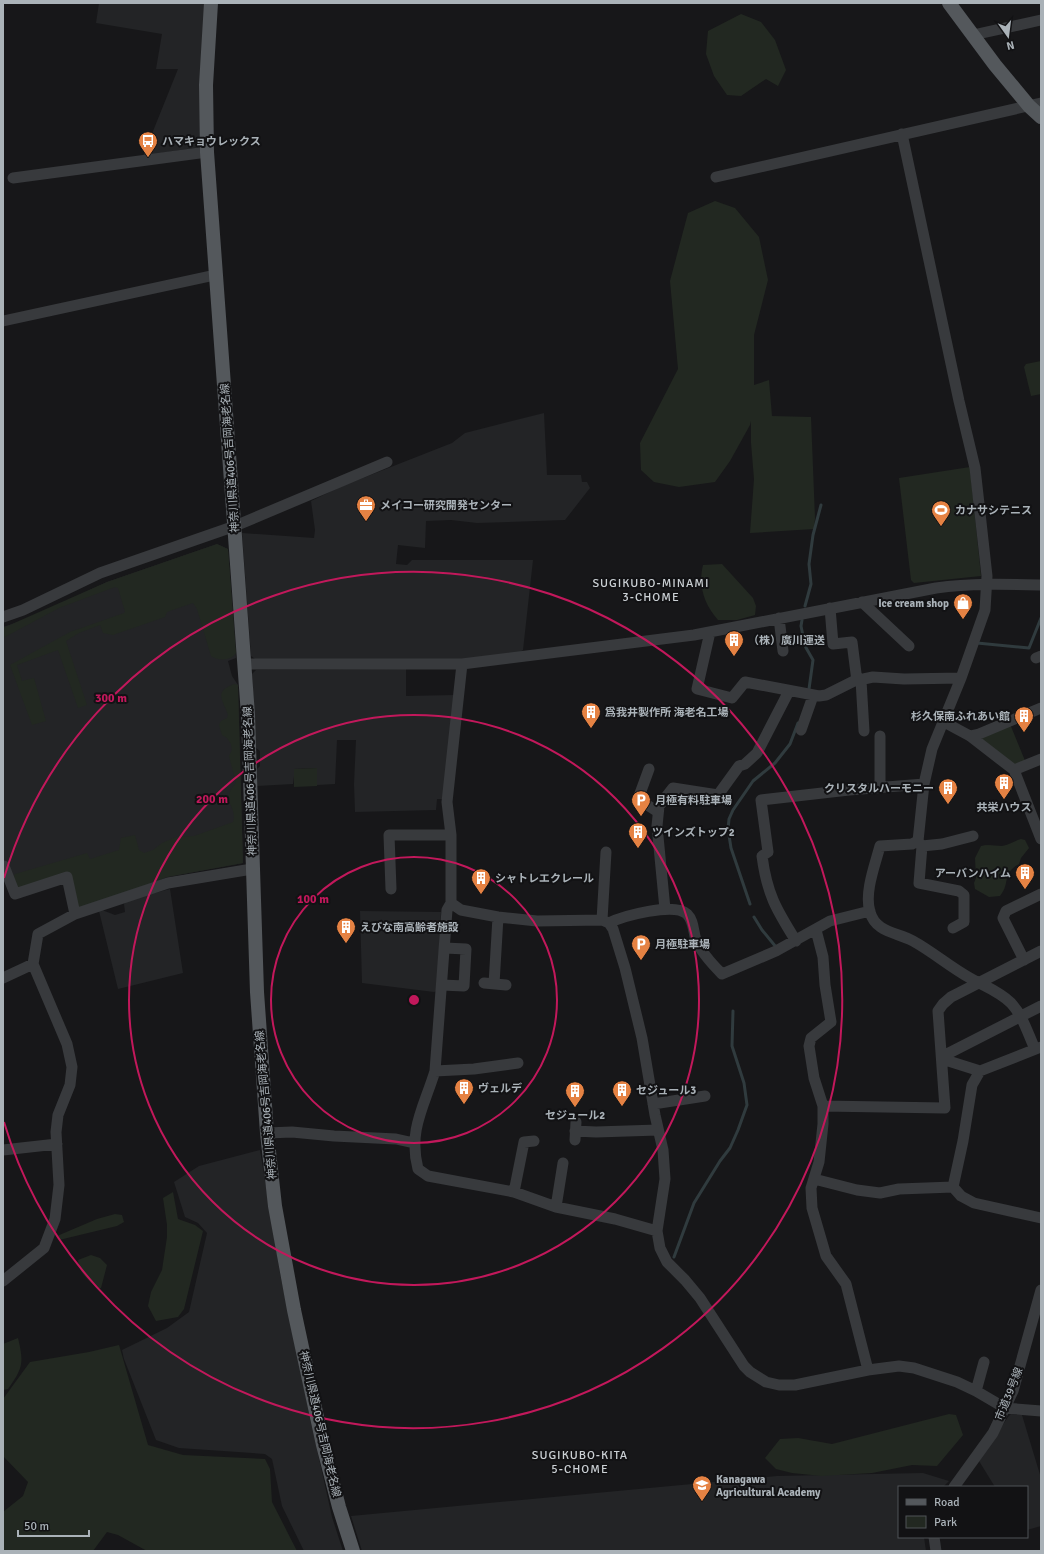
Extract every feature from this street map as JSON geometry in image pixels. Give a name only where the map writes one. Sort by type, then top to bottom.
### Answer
[{"type":"main road","name":"神奈川県道406号吉岡海老名線","points":[[210,3],[206,85],[207,152],[245,664],[248,715],[256,992],[268,1133],[275,1206],[294,1310],[323,1445],[339,1507],[354,1551]]},
{"type":"main road","points":[[949,3],[973,35],[1035,104],[1041,117]]},
{"type":"street","points":[[973,35],[1041,20]]},
{"type":"street","points":[[716,177],[1035,104]]},
{"type":"street","points":[[902,134],[959,401],[975,468],[987,583],[985,610],[961,678],[932,749],[924,784],[919,882],[959,891],[964,895],[964,922],[953,928]]},
{"type":"street","points":[[13,178],[207,152]]},
{"type":"street","points":[[3,321],[215,275]]},
{"type":"street","points":[[3,617],[23,610],[100,573],[235,526],[386,462]]},
{"type":"street","points":[[245,664],[462,664],[694,635],[936,588],[987,583],[1041,585]]},
{"type":"street","points":[[862,602],[908,646]]},
{"type":"street","points":[[830,608],[833,644],[852,642],[859,680],[864,731]]},
{"type":"street","points":[[779,618],[783,651]]},
{"type":"street","points":[[710,632],[697,689],[732,698],[746,682],[813,696],[826,695],[859,680],[873,678],[961,678]]},
{"type":"street","points":[[462,664],[447,802],[451,835],[450,903],[448,910],[435,1071],[417,1121],[414,1143],[415,1158],[418,1169],[428,1176],[514,1192],[556,1206],[615,1219],[657,1232]]},
{"type":"street","points":[[665,909],[657,826],[659,806],[673,788],[718,794],[739,766],[745,764],[757,753],[789,691]]},
{"type":"street","points":[[801,730],[813,696]]},
{"type":"street","points":[[970,736],[979,734],[1041,708]]},
{"type":"street","points":[[944,722],[970,736],[1014,770],[1036,812],[1041,839]]},
{"type":"street","points":[[880,736],[880,787]]},
{"type":"street","points":[[1014,770],[1041,759]]},
{"type":"street","points":[[649,769],[638,799],[658,812]]},
{"type":"street","points":[[796,941],[778,912],[765,880],[762,856],[768,852],[761,800],[880,787],[924,784]]},
{"type":"street","points":[[391,889],[390,835],[451,835]]},
{"type":"street","points":[[953,1187],[964,1141],[972,1085],[978,1074],[1038,1048],[1012,1004],[1004,997],[912,941],[887,932],[874,922],[870,911],[868,893],[880,846],[942,844],[973,836]]},
{"type":"street","points":[[606,852],[605,921],[613,929],[625,968],[642,1038],[653,1104],[663,1150],[665,1179],[657,1232],[660,1248],[667,1262],[700,1298],[744,1366],[750,1372],[766,1382],[779,1385],[795,1385],[868,1370],[899,1366],[914,1368],[957,1382],[1005,1408],[1041,1411]]},
{"type":"street","points":[[3,867],[4,866],[15,894],[68,877],[75,914]]},
{"type":"street","points":[[3,1281],[44,1248],[55,1219],[58,1192],[58,1115],[70,1086],[72,1067],[67,1044],[34,964],[38,934],[75,914],[168,883],[252,869]]},
{"type":"street","points":[[1024,960],[1003,918],[1006,911],[1041,894]]},
{"type":"street","points":[[450,903],[461,910],[498,917],[537,921],[605,921],[659,909],[686,912],[691,920],[696,940],[706,956],[722,974],[776,951],[830,921],[870,911]]},
{"type":"street","points":[[498,917],[489,984],[506,985]]},
{"type":"street","points":[[816,930],[823,957],[825,985],[831,1022],[811,1038],[809,1046],[814,1078],[823,1106],[823,1124],[819,1162],[811,1188],[812,1208],[826,1256],[846,1284],[868,1370]]},
{"type":"street","points":[[442,984],[464,986],[466,949],[445,948]]},
{"type":"street","points":[[823,1106],[944,1108],[938,1011],[951,997],[978,982],[1041,952]]},
{"type":"street","points":[[3,978],[34,964]]},
{"type":"street","points":[[942,1059],[949,1053],[1041,1006]]},
{"type":"street","points":[[942,1059],[980,1072]]},
{"type":"street","points":[[435,1071],[474,1069],[518,1063]]},
{"type":"street","points":[[653,1104],[705,1096]]},
{"type":"street","points":[[575,1131],[596,1132],[658,1130]]},
{"type":"street","points":[[268,1133],[292,1132],[396,1140],[414,1143]]},
{"type":"street","points":[[514,1192],[524,1142],[534,1141]]},
{"type":"street","points":[[3,1150],[57,1144]]},
{"type":"street","points":[[556,1206],[563,1163]]},
{"type":"street","points":[[814,1179],[857,1190],[880,1193],[899,1189],[953,1187]]},
{"type":"street","points":[[953,1187],[961,1196],[974,1203],[1041,1218]]},
{"type":"street","name":"市道39号線","points":[[955,1486],[993,1433],[1013,1391],[1036,1326],[1041,1290]]},
{"type":"street","points":[[976,1391],[984,1362]]},
{"type":"street","points":[[934,1538],[936,1551]]},
{"type":"shaded area","points":[[99,3],[206,3],[200,147],[143,156],[178,69],[156,69],[162,34],[96,23]]},
{"type":"shaded area","points":[[544,413],[547,475],[581,475],[582,482],[587,482],[590,488],[565,520],[477,523],[451,520],[426,521],[425,548],[398,545],[396,564],[407,565],[412,560],[533,560],[523,650],[519,653],[461,661],[255,659],[251,656],[242,533],[314,538],[315,530],[311,501],[340,487],[452,443],[465,433]]},
{"type":"shaded area","points":[[217,544],[228,549],[236,658],[228,661],[232,676],[238,685],[243,863],[167,877],[82,910],[71,873],[19,890],[3,864],[3,627],[24,620],[107,582]]},
{"type":"shaded area","points":[[406,669],[406,696],[455,695],[445,799],[437,799],[436,810],[355,812],[354,784],[356,740],[337,740],[335,784],[317,785],[317,768],[295,769],[293,784],[257,786],[257,769],[260,766],[260,751],[256,748],[252,674],[256,670]]},
{"type":"shaded area","points":[[170,889],[183,973],[118,989],[99,911],[102,910],[115,915],[125,912],[124,904],[127,900]]},
{"type":"shaded area","points":[[360,911],[441,912],[437,991],[434,992],[362,983]]},
{"type":"shaded area","points":[[260,1150],[280,1273],[332,1517],[343,1551],[304,1551],[282,1506],[272,1459],[265,1454],[179,1448],[156,1440],[124,1359],[122,1350],[167,1328],[189,1312],[207,1233],[198,1223],[185,1217],[174,1182],[199,1166]]},
{"type":"shaded area","points":[[1011,1414],[1022,1415],[1041,1478],[1041,1526],[1028,1530],[1028,1486],[994,1486],[979,1461]]},
{"type":"shaded area","name":"Kanagawa Agricultural Academy","points":[[923,1473],[949,1481],[944,1486],[898,1486],[898,1538],[924,1538],[926,1551],[362,1551],[351,1516],[777,1476]]},
{"type":"green space","points":[[741,14],[761,22],[775,40],[786,70],[778,86],[766,79],[741,96],[727,95],[714,76],[706,54],[708,31]]},
{"type":"green space","points":[[715,201],[735,208],[759,237],[768,280],[754,335],[754,385],[769,380],[772,416],[811,417],[815,518],[814,529],[750,533],[754,479],[751,421],[730,461],[715,482],[679,487],[654,482],[641,470],[640,443],[678,369],[670,281],[688,213]]},
{"type":"green space","points":[[1041,361],[1041,394],[1031,396],[1024,367],[1026,364]]},
{"type":"green space","name":"カナサシテニス","points":[[970,467],[981,576],[914,583],[911,580],[899,478]]},
{"type":"green space","points":[[217,544],[228,549],[236,653],[234,656],[228,659],[217,659],[211,656],[197,609],[193,603],[167,612],[165,617],[113,635],[103,633],[100,625],[79,633],[66,641],[87,705],[78,708],[58,650],[17,665],[22,681],[34,678],[46,721],[32,725],[10,665],[70,632],[124,613],[125,612],[118,588],[115,587],[59,608],[3,638],[3,628],[107,582]]},
{"type":"green space","points":[[722,564],[753,598],[756,606],[755,615],[737,620],[718,620],[709,608],[703,594],[701,580],[703,565]]},
{"type":"green space","points":[[234,684],[238,685],[243,863],[167,877],[82,910],[77,907],[71,873],[19,890],[13,878],[15,874],[87,853],[90,859],[119,850],[121,838],[135,835],[139,850],[144,853],[153,850],[162,843],[176,837],[194,836],[233,822],[234,816],[229,799],[231,789],[236,783],[229,756],[232,750],[231,744],[227,738],[222,735],[219,725],[221,721],[227,718],[228,715],[222,700],[222,693]]},
{"type":"green space","points":[[1010,724],[1026,763],[1016,766],[982,740],[982,737]]},
{"type":"green space","points":[[317,768],[317,786],[294,787],[294,769]]},
{"type":"green space","points":[[1021,839],[1025,840],[1029,848],[1021,858],[1019,864],[1010,871],[1005,887],[1000,896],[989,897],[975,889],[975,858],[981,846],[1002,846]]},
{"type":"green space","points":[[173,1192],[178,1219],[195,1225],[203,1231],[184,1309],[178,1317],[156,1321],[148,1306],[151,1292],[162,1270],[167,1237],[167,1225],[163,1198]]},
{"type":"green space","points":[[115,1214],[122,1215],[124,1222],[117,1226],[59,1240],[57,1236],[97,1219]]},
{"type":"green space","points":[[91,1255],[100,1258],[107,1265],[101,1288],[98,1289],[85,1276],[79,1265],[78,1260]]},
{"type":"green space","points":[[18,1338],[21,1354],[21,1365],[17,1376],[8,1389],[3,1390],[3,1344]]},
{"type":"green space","points":[[119,1345],[148,1445],[183,1455],[265,1459],[270,1469],[272,1502],[297,1551],[147,1551],[118,1535],[107,1532],[93,1551],[3,1551],[3,1512],[23,1496],[28,1482],[3,1456],[3,1399],[30,1362],[89,1352]]},
{"type":"green space","points":[[949,1414],[956,1415],[963,1435],[937,1466],[912,1465],[872,1473],[822,1476],[792,1473],[776,1469],[765,1458],[780,1439],[798,1438],[832,1444]]},
{"type":"waterway","points":[[805,606],[811,584],[809,564],[813,535],[821,505]]},
{"type":"waterway","points":[[977,643],[1029,648],[1041,618]]},
{"type":"waterway","points":[[802,620],[801,626],[805,646],[813,660],[809,689]]},
{"type":"waterway","points":[[750,904],[731,848],[728,829],[729,819],[733,810],[753,781],[775,763],[790,744],[798,723]]},
{"type":"waterway","points":[[754,917],[762,930],[776,947]]},
{"type":"waterway","points":[[674,1257],[694,1203],[720,1161],[730,1148],[747,1105],[744,1083],[732,1046],[733,1011]]},
{"type":"place","name":"ハマキョウレックス","points":[[148,158]]},
{"type":"place","name":"メイコー研究開発センター","points":[[366,522]]},
{"type":"place","name":"カナサシテニス","points":[[941,527]]},
{"type":"place","name":"Ice cream shop","points":[[963,620]]},
{"type":"place","name":"（株）廣川運送","points":[[734,657]]},
{"type":"place","name":"爲我井製作所 海老名工場","points":[[591,729]]},
{"type":"place","name":"杉久保南ふれあい館","points":[[1024,733]]},
{"type":"place","name":"共栄ハウス","points":[[1004,800]]},
{"type":"place","name":"クリスタルハーモニー","points":[[948,805]]},
{"type":"place","name":"月極有料駐車場","points":[[641,817]]},
{"type":"place","name":"ツインズトップ2","points":[[638,849]]},
{"type":"place","name":"アーバンハイム","points":[[1025,890]]},
{"type":"place","name":"シャトレエクレール","points":[[481,895]]},
{"type":"place","name":"えびな南高齢者施設","points":[[346,944]]},
{"type":"place","name":"月極駐車場","points":[[641,961]]},
{"type":"place","name":"ヴェルデ","points":[[464,1105]]},
{"type":"place","name":"セジュール3","points":[[622,1107]]},
{"type":"place","name":"セジュール2","points":[[575,1108]]},
{"type":"place","name":"Kanagawa Agricultural Academy","points":[[702,1502]]},
{"type":"district","name":"SUGIKUBO-MINAMI 3-CHOME","points":[[651,590]]},
{"type":"district","name":"SUGIKUBO-KITA 5-CHOME","points":[[580,1462]]}]
